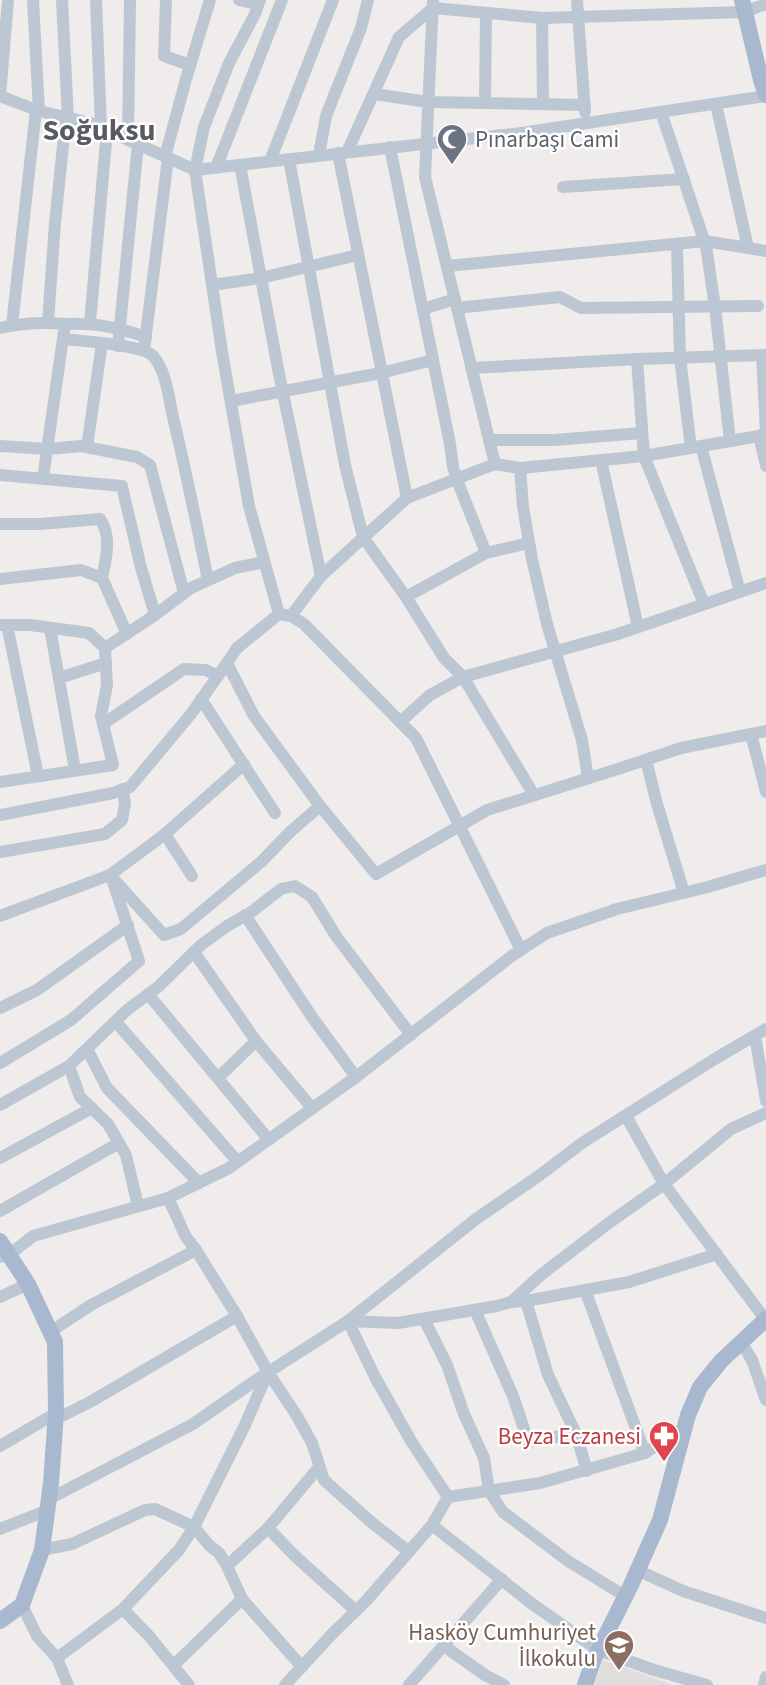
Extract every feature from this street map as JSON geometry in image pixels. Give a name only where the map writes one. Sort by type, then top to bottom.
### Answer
[{"type":"main road","points":[[743,6],[766,96]]},
{"type":"main road","points":[[0,1620],[22,1605],[43,1550],[56,1416],[55,1342],[28,1284],[3,1251]]},
{"type":"main road","points":[[585,1685],[598,1650],[660,1520],[688,1415],[700,1387],[721,1361],[766,1319]]},
{"type":"street","points":[[8,0],[0,96],[37,111],[91,123],[195,170],[521,133],[766,96]]},
{"type":"street","points":[[33,0],[37,111],[6,326],[90,323],[120,328],[145,344],[163,374],[208,580]]},
{"type":"street","points":[[48,323],[55,223],[67,117],[62,0]]},
{"type":"street","points":[[90,323],[104,129],[96,0]]},
{"type":"street","points":[[118,346],[133,142],[130,0]]},
{"type":"street","points":[[166,0],[164,57],[190,65]]},
{"type":"street","points":[[145,344],[167,157],[190,65],[210,0]]},
{"type":"street","points":[[240,0],[259,2],[229,63],[204,127],[195,170],[249,506],[264,562],[285,615],[304,624],[416,738],[521,950]]},
{"type":"street","points":[[216,168],[282,0]]},
{"type":"street","points":[[270,161],[333,0]]},
{"type":"street","points":[[320,155],[326,116],[361,28],[368,0]]},
{"type":"street","points":[[508,0],[510,15]]},
{"type":"street","points":[[577,0],[586,123]]},
{"type":"street","points":[[433,4],[486,13],[542,18],[766,4]]},
{"type":"street","points":[[407,498],[358,255],[343,153],[374,94],[399,37],[433,4]]},
{"type":"street","points":[[433,4],[425,177],[495,464]]},
{"type":"street","points":[[485,103],[486,13]]},
{"type":"street","points":[[542,18],[543,104]]},
{"type":"street","points":[[374,94],[428,102],[585,105]]},
{"type":"street","points":[[716,104],[748,248]]},
{"type":"street","points":[[661,112],[705,241],[730,441]]},
{"type":"street","points":[[390,147],[453,467],[486,553]]},
{"type":"street","points":[[289,159],[345,465],[363,537],[444,657],[463,677],[534,795]]},
{"type":"street","points":[[240,165],[321,576]]},
{"type":"street","points":[[563,187],[684,179]]},
{"type":"street","points":[[447,267],[705,241],[766,251]]},
{"type":"street","points":[[677,244],[680,358],[696,447],[740,592]]},
{"type":"street","points":[[212,285],[261,278],[358,255]]},
{"type":"street","points":[[423,309],[456,303],[560,297],[581,308],[758,306]]},
{"type":"street","points":[[43,478],[65,324]]},
{"type":"street","points":[[64,339],[118,346],[145,344]]},
{"type":"street","points":[[87,447],[102,343]]},
{"type":"street","points":[[0,815],[113,793],[130,787],[201,699],[237,648],[285,615],[321,576],[407,498],[495,464],[520,468],[644,456],[759,436],[766,432],[764,356],[636,359],[471,369]]},
{"type":"street","points":[[636,359],[644,456],[704,604]]},
{"type":"street","points":[[231,401],[381,373],[433,360]]},
{"type":"street","points":[[489,440],[554,440],[642,433]]},
{"type":"street","points":[[759,436],[766,466]]},
{"type":"street","points":[[0,446],[48,449],[81,446],[137,457],[150,465],[184,593]]},
{"type":"street","points":[[601,460],[638,627]]},
{"type":"street","points":[[520,468],[529,542],[547,624],[582,740],[589,778]]},
{"type":"street","points":[[0,475],[121,486],[155,615]]},
{"type":"street","points":[[0,524],[63,523],[100,519],[105,526],[107,554],[102,578],[127,634]]},
{"type":"street","points":[[406,597],[486,553],[529,542]]},
{"type":"street","points":[[106,648],[191,588],[235,568],[264,562]]},
{"type":"street","points":[[0,579],[81,570],[102,578]]},
{"type":"street","points":[[400,722],[430,695],[463,677],[638,627],[766,583]]},
{"type":"street","points":[[0,782],[113,765],[101,716],[107,685],[106,648],[89,633],[30,625],[3,625],[38,776]]},
{"type":"street","points":[[50,628],[75,770]]},
{"type":"street","points":[[59,678],[106,663]]},
{"type":"street","points":[[227,663],[254,716],[320,806],[376,874],[486,810],[681,748],[766,731]]},
{"type":"street","points":[[103,724],[184,669],[206,670],[218,676]]},
{"type":"street","points":[[201,699],[275,813]]},
{"type":"street","points":[[751,734],[766,792]]},
{"type":"street","points":[[646,760],[684,893]]},
{"type":"street","points":[[0,916],[110,875],[164,834],[244,764]]},
{"type":"street","points":[[0,852],[105,834],[122,820],[125,804],[123,789]]},
{"type":"street","points":[[110,875],[164,935],[181,929],[261,862],[320,806]]},
{"type":"street","points":[[164,834],[192,876]]},
{"type":"street","points":[[3,1251],[33,1236],[168,1198],[229,1168],[356,1077],[547,933],[617,909],[766,870]]},
{"type":"street","points":[[0,1063],[71,1020],[139,961],[110,875]]},
{"type":"street","points":[[0,1105],[69,1066],[127,1010],[194,952],[281,889],[295,886],[312,897],[336,936],[411,1035]]},
{"type":"street","points":[[245,915],[312,1017],[356,1077]]},
{"type":"street","points":[[0,1008],[37,990],[128,925]]},
{"type":"street","points":[[194,952],[256,1041],[312,1108]]},
{"type":"street","points":[[148,994],[269,1140]]},
{"type":"street","points":[[116,1022],[238,1162]]},
{"type":"street","points":[[0,1529],[193,1424],[348,1321],[475,1219],[582,1143],[760,1033],[766,1101]]},
{"type":"street","points":[[218,1079],[256,1041]]},
{"type":"street","points":[[87,1049],[107,1088],[200,1183]]},
{"type":"street","points":[[69,1066],[79,1097],[108,1124],[126,1155],[138,1206]]},
{"type":"street","points":[[0,1158],[92,1108]]},
{"type":"street","points":[[511,1302],[551,1267],[664,1184],[731,1129],[766,1113]]},
{"type":"street","points":[[626,1116],[664,1184],[766,1319]]},
{"type":"street","points":[[0,1212],[119,1143]]},
{"type":"street","points":[[168,1198],[186,1237],[197,1250],[268,1372],[298,1416],[312,1443],[324,1480],[408,1551]]},
{"type":"street","points":[[50,1332],[91,1305],[197,1250]]},
{"type":"street","points":[[348,1321],[398,1323],[526,1301],[629,1282],[717,1254]]},
{"type":"street","points":[[0,1297],[28,1284]]},
{"type":"street","points":[[585,1290],[645,1453]]},
{"type":"street","points":[[526,1301],[548,1375],[576,1434],[587,1471]]},
{"type":"street","points":[[475,1310],[513,1396],[528,1441],[539,1442],[576,1434]]},
{"type":"street","points":[[0,1446],[56,1416],[90,1402],[237,1316]]},
{"type":"street","points":[[424,1319],[447,1366],[464,1414],[484,1458],[489,1491],[503,1512],[568,1561],[625,1596]]},
{"type":"street","points":[[348,1321],[375,1377],[411,1441],[448,1497]]},
{"type":"street","points":[[741,1342],[752,1360],[766,1400]]},
{"type":"street","points":[[57,1658],[123,1609],[178,1550],[194,1527],[268,1372]]},
{"type":"street","points":[[448,1497],[541,1483],[587,1471],[645,1453],[685,1427]]},
{"type":"street","points":[[227,1566],[268,1528],[319,1467]]},
{"type":"street","points":[[285,1685],[356,1611],[432,1525],[448,1497]]},
{"type":"street","points":[[43,1550],[72,1544],[145,1510],[155,1509],[172,1515],[194,1527],[219,1553],[242,1599],[302,1667]]},
{"type":"street","points":[[432,1525],[531,1603],[598,1650],[707,1685]]},
{"type":"street","points":[[268,1528],[356,1611]]},
{"type":"street","points":[[637,1570],[684,1591],[766,1618]]},
{"type":"street","points":[[409,1685],[502,1579]]},
{"type":"street","points":[[174,1665],[242,1599]]},
{"type":"street","points":[[22,1605],[37,1636],[57,1658],[68,1685]]},
{"type":"street","points":[[123,1609],[189,1685]]},
{"type":"street","points":[[444,1646],[504,1685]]},
{"type":"street","points":[[764,1685],[766,1677]]},
{"type":"shaded area","name":"Hasköy Cumhuriyet İlkokulu","points":[[603,1660],[674,1685],[594,1685]]},
{"type":"place","name":"Pınarbaşı Cami","points":[[452,166]]},
{"type":"place","name":"Beyza Eczanesi","points":[[664,1463]]},
{"type":"place","name":"Hasköy Cumhuriyet İlkokulu","points":[[619,1672]]},
{"type":"district","name":"Soğuksu","points":[[99,130]]}]
